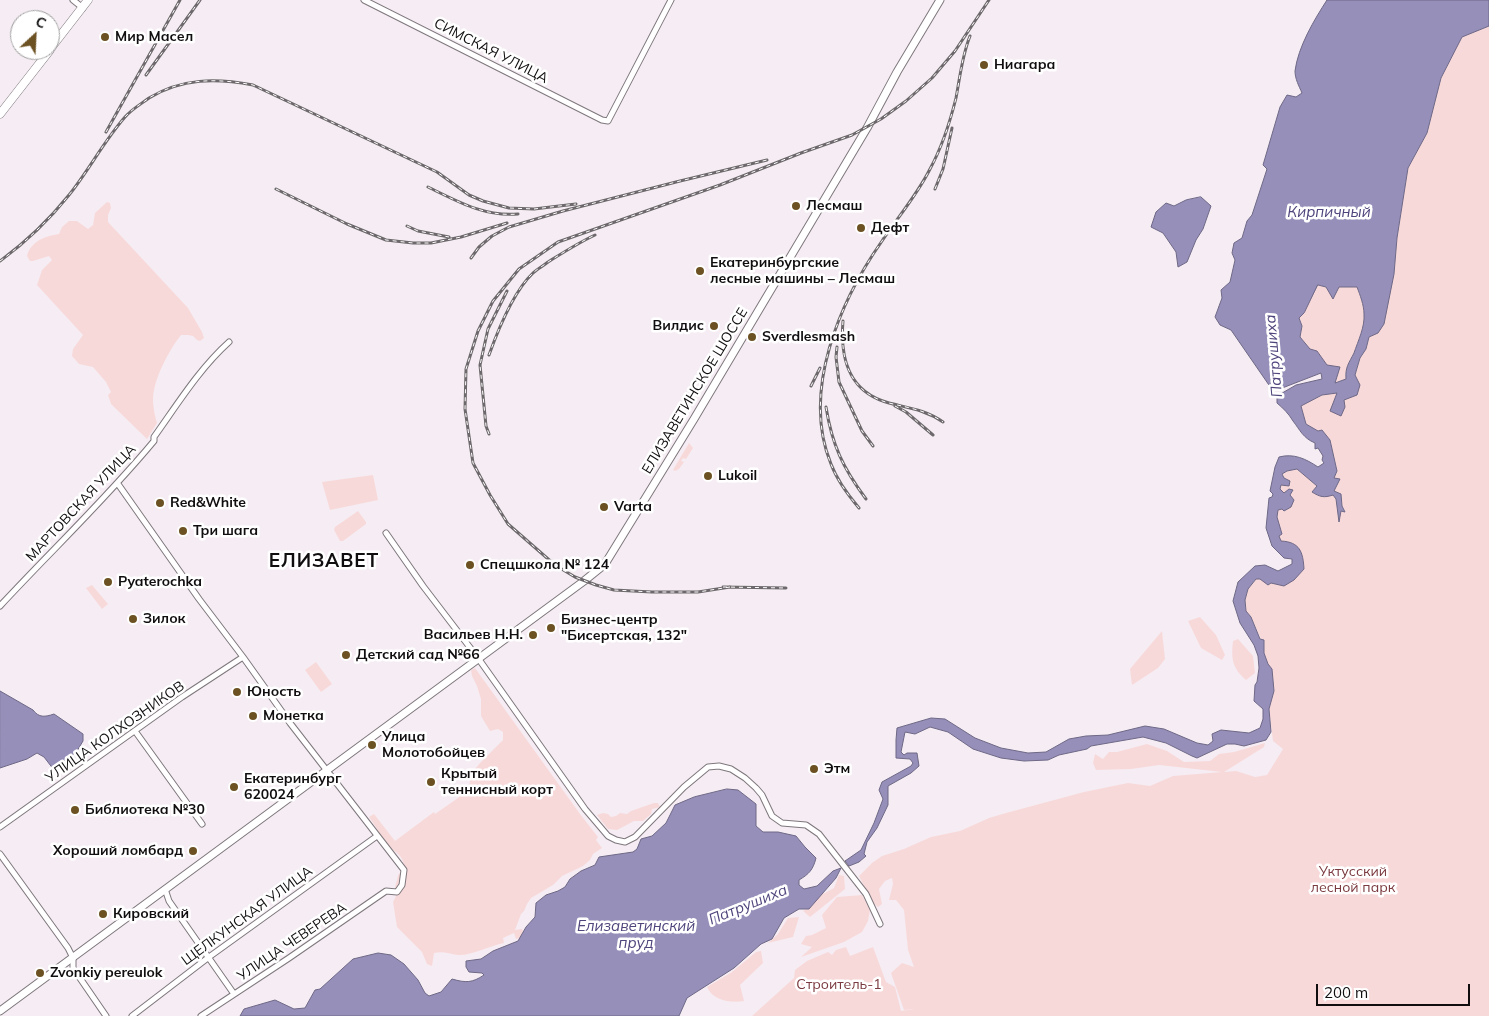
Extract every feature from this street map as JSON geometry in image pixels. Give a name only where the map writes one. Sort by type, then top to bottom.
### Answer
[{"type":"main road","points":[[60,37],[88,0]]},
{"type":"main road","name":"ЕЛИЗАВЕТИНСКОЕ ШОССЕ","points":[[0,1011],[605,564],[694,419],[867,128],[897,72],[940,0]]},
{"type":"main road","points":[[0,114],[42,60]]},
{"type":"street","points":[[73,0],[82,8]]},
{"type":"street","name":"СИМСКАЯ УЛИЦА","points":[[364,0],[602,120],[608,121],[671,0]]},
{"type":"street","name":"МАРТОВСКАЯ УЛИЦА","points":[[0,606],[18,585],[118,484],[154,441],[154,437],[203,369],[228,342]]},
{"type":"street","points":[[118,484],[290,723],[377,836]]},
{"type":"street","points":[[386,532],[585,810],[608,836],[625,842],[635,837],[684,786],[708,767],[719,766],[731,769],[756,788],[762,795],[772,816],[782,823],[806,825],[819,834],[866,894],[880,924]]},
{"type":"street","name":"УЛИЦА КОЛХОЗНИКОВ","points":[[0,827],[182,697],[243,657]]},
{"type":"street","points":[[135,731],[202,824]]},
{"type":"street","name":"УЛИЦА ЧЕВЕРЕВА","points":[[201,1016],[386,891],[397,892],[402,885],[404,870],[377,836]]},
{"type":"street","name":"ЩЕЛКУНСКАЯ УЛИЦА","points":[[132,1016],[209,957],[377,836]]},
{"type":"street","points":[[0,854],[68,948],[73,958],[73,968],[106,1016]]},
{"type":"street","points":[[165,889],[169,901],[234,994]]},
{"type":"green space","name":"Уктусский лесной парк","points":[[1489,26],[1489,1016],[752,1016],[794,978],[795,970],[807,961],[828,952],[832,955],[836,950],[846,947],[850,956],[873,947],[886,982],[895,987],[901,1011],[914,1009],[904,1010],[891,973],[902,963],[914,967],[908,950],[904,910],[896,900],[889,900],[893,884],[892,878],[885,881],[879,889],[882,904],[878,907],[872,902],[859,876],[882,856],[931,837],[960,831],[989,818],[1084,792],[1128,783],[1150,786],[1173,776],[1222,772],[1159,765],[1131,769],[1096,770],[1093,763],[1095,754],[1103,759],[1109,752],[1117,752],[1147,744],[1167,751],[1184,762],[1210,761],[1219,754],[1234,752],[1265,743],[1264,747],[1224,772],[1236,771],[1255,777],[1267,775],[1283,749],[1273,741],[1269,709],[1274,691],[1264,653],[1264,640],[1261,639],[1251,617],[1246,611],[1245,600],[1248,589],[1256,579],[1271,583],[1304,569],[1279,536],[1282,534],[1277,517],[1278,510],[1282,509],[1293,490],[1284,493],[1280,489],[1284,478],[1282,474],[1297,469],[1317,486],[1313,492],[1319,496],[1333,494],[1336,499],[1339,519],[1341,511],[1345,511],[1342,506],[1341,494],[1334,491],[1339,479],[1334,478],[1337,471],[1330,440],[1322,430],[1318,431],[1306,424],[1301,406],[1322,395],[1337,393],[1344,400],[1360,358],[1366,349],[1369,337],[1378,332],[1394,274],[1397,238],[1408,168],[1427,133],[1441,78],[1462,37]]},
{"type":"green space","points":[[107,202],[110,203],[111,208],[108,222],[188,308],[204,338],[200,341],[193,336],[181,335],[167,357],[154,392],[153,405],[157,423],[147,439],[111,404],[108,395],[111,392],[106,382],[93,367],[79,364],[72,356],[73,349],[83,335],[37,285],[42,270],[52,260],[49,256],[30,261],[27,256],[35,243],[49,236],[59,234],[62,227],[69,221],[77,221],[88,229],[93,225],[95,213]]},
{"type":"green space","points":[[1318,285],[1326,287],[1357,287],[1362,300],[1364,319],[1362,329],[1347,369],[1346,379],[1334,383],[1327,365],[1317,351],[1310,349],[1300,337],[1302,326],[1299,318]]},
{"type":"green space","points":[[689,443],[693,448],[686,459],[683,458],[681,461],[684,462],[679,469],[673,470]]},
{"type":"green space","points":[[373,475],[378,500],[330,510],[322,482]]},
{"type":"green space","points":[[358,511],[366,524],[343,541],[340,541],[334,530],[335,527]]},
{"type":"green space","points":[[92,585],[108,604],[102,609],[86,588]]},
{"type":"green space","points":[[1200,617],[1216,635],[1225,655],[1222,660],[1201,648],[1188,621]]},
{"type":"green space","points":[[1162,631],[1165,659],[1158,668],[1132,685],[1130,669]]},
{"type":"green space","points":[[1238,639],[1253,656],[1255,673],[1246,680],[1235,667],[1232,653],[1233,641]]},
{"type":"green space","points":[[316,662],[332,684],[321,692],[305,670]]},
{"type":"green space","points":[[475,668],[598,837],[596,840],[602,848],[593,854],[590,860],[583,866],[562,876],[553,885],[531,898],[521,914],[515,930],[522,929],[520,938],[516,939],[514,933],[503,938],[504,943],[463,955],[444,952],[434,953],[432,966],[427,964],[422,952],[397,927],[393,902],[398,892],[395,887],[399,873],[402,875],[406,870],[400,857],[384,841],[369,817],[374,814],[395,841],[434,812],[435,814],[458,798],[469,787],[471,774],[503,740],[503,732],[498,729],[490,731],[481,716],[481,699],[471,670]]},
{"type":"green space","points":[[658,803],[660,807],[652,809],[651,814],[643,821],[634,821],[617,830],[608,829],[597,815],[603,813],[611,817],[620,813],[627,814]]},
{"type":"green space","points":[[839,875],[844,876],[845,889],[810,917],[803,911],[812,906],[818,894],[825,893],[834,888]]},
{"type":"green space","points":[[862,895],[870,910],[868,921],[862,932],[844,942],[801,957],[812,947],[801,944],[806,936],[826,928],[822,915],[837,897]]},
{"type":"green space","points":[[799,917],[793,937],[768,943],[778,934],[788,918]]},
{"type":"green space","points":[[761,951],[763,963],[740,985],[744,1001],[723,1000],[710,992],[707,987],[732,972],[756,952]]},
{"type":"water","name":"Кирпичный","points":[[1327,0],[1489,0],[1489,26],[1462,37],[1441,78],[1427,133],[1408,168],[1397,238],[1394,274],[1384,324],[1378,333],[1369,337],[1366,349],[1360,358],[1355,375],[1360,385],[1357,395],[1344,400],[1345,407],[1341,416],[1330,411],[1337,393],[1322,395],[1301,406],[1306,424],[1318,431],[1322,430],[1330,440],[1337,471],[1334,478],[1340,479],[1334,491],[1341,494],[1342,506],[1345,512],[1341,511],[1339,522],[1336,499],[1333,495],[1322,496],[1312,492],[1317,486],[1297,469],[1282,474],[1284,478],[1290,481],[1289,486],[1281,485],[1280,489],[1284,493],[1289,489],[1293,490],[1290,495],[1294,500],[1291,507],[1284,511],[1282,509],[1278,510],[1277,517],[1282,534],[1279,536],[1281,541],[1292,543],[1299,549],[1303,558],[1304,569],[1294,580],[1284,586],[1271,583],[1268,585],[1260,579],[1256,579],[1248,589],[1245,600],[1246,611],[1251,617],[1260,639],[1264,640],[1264,653],[1272,669],[1274,691],[1269,709],[1271,732],[1266,740],[1244,746],[1227,744],[1197,758],[1166,743],[1143,737],[1091,746],[1087,749],[1059,755],[1048,760],[1024,761],[1001,758],[973,749],[948,732],[930,727],[915,734],[905,732],[901,752],[904,755],[907,753],[917,753],[919,766],[911,773],[888,786],[888,805],[877,828],[867,842],[864,854],[866,856],[859,862],[849,866],[845,861],[861,850],[874,823],[883,799],[879,790],[882,782],[911,766],[913,763],[910,759],[896,758],[897,728],[931,718],[945,719],[975,738],[1001,748],[1028,753],[1046,752],[1069,739],[1108,735],[1145,726],[1164,729],[1197,743],[1208,745],[1213,741],[1212,734],[1221,730],[1249,733],[1260,728],[1263,719],[1263,709],[1254,701],[1259,668],[1258,656],[1254,645],[1240,623],[1233,601],[1238,582],[1255,566],[1265,565],[1278,571],[1292,564],[1292,559],[1284,558],[1272,546],[1266,528],[1269,498],[1273,494],[1270,491],[1275,467],[1279,457],[1284,456],[1300,457],[1318,467],[1324,463],[1322,460],[1323,456],[1318,448],[1315,449],[1315,443],[1300,431],[1288,414],[1277,403],[1277,396],[1296,385],[1322,379],[1321,373],[1277,390],[1271,388],[1231,330],[1220,325],[1215,317],[1222,298],[1221,290],[1230,282],[1235,260],[1232,253],[1234,243],[1242,238],[1247,221],[1252,215],[1267,169],[1263,165],[1280,107],[1287,95],[1296,97],[1302,93],[1295,74],[1299,53],[1307,34]],"holes":[[[1318,285],[1326,287],[1333,299],[1339,287],[1357,287],[1364,311],[1362,329],[1347,368],[1346,379],[1335,383],[1340,367],[1327,365],[1317,351],[1310,349],[1300,337],[1302,326],[1299,318],[1304,313]]]},
{"type":"water","points":[[1201,197],[1211,206],[1203,229],[1187,262],[1178,267],[1176,252],[1163,233],[1151,227],[1156,212],[1166,203],[1174,206],[1186,200]]},
{"type":"water","points":[[0,691],[40,716],[54,714],[83,734],[83,741],[77,751],[54,770],[44,757],[37,753],[27,759],[0,768]]},
{"type":"water","name":"Елизаветинский пруд","points":[[727,789],[738,790],[756,804],[756,826],[763,832],[778,832],[796,836],[816,858],[810,871],[799,880],[799,885],[804,889],[817,886],[833,871],[841,868],[836,878],[809,909],[799,909],[784,918],[772,939],[761,944],[734,968],[687,998],[679,1016],[240,1016],[244,1009],[275,1000],[294,1009],[305,1008],[315,990],[320,989],[353,959],[378,953],[391,955],[404,964],[429,996],[441,992],[452,979],[465,982],[476,980],[484,975],[482,973],[469,972],[466,967],[466,961],[481,959],[493,951],[518,941],[526,927],[535,917],[536,903],[546,895],[565,887],[570,879],[581,871],[595,865],[599,857],[633,852],[637,849],[641,839],[652,836],[666,823],[675,805],[694,797]]},
{"type":"railway","points":[[106,132],[180,0]]},
{"type":"railway","points":[[146,75],[200,0]]},
{"type":"railway","points":[[730,587],[698,592],[652,592],[614,590],[596,585],[575,577],[555,565],[508,524],[473,463],[465,409],[466,369],[478,331],[493,301],[519,269],[558,242],[720,185],[852,135],[881,119],[906,101],[932,78],[955,51],[989,0]]},
{"type":"railway","points":[[859,508],[836,476],[823,436],[820,407],[823,377],[839,319],[852,291],[882,241],[919,188],[938,152],[954,107],[963,59],[970,36]]},
{"type":"railway","points":[[0,261],[28,238],[61,204],[125,117],[161,91],[200,81],[226,81],[253,85],[437,172],[469,195],[483,201],[509,208],[534,209],[576,204]]},
{"type":"railway","points":[[935,189],[943,169],[952,128]]},
{"type":"railway","points":[[471,258],[479,247],[492,236],[509,227],[563,211],[767,160]]},
{"type":"railway","points":[[428,187],[471,207],[494,213],[518,214]]},
{"type":"railway","points":[[276,189],[347,224],[386,240],[431,243],[461,237],[507,223]]},
{"type":"railway","points":[[407,226],[418,231],[449,237]]},
{"type":"railway","points":[[489,355],[507,312],[526,281],[548,262],[595,235]]},
{"type":"railway","points":[[489,434],[486,426],[480,365],[488,329],[507,291]]},
{"type":"railway","points":[[843,321],[842,335],[845,360],[856,382],[864,391],[875,398],[924,412],[943,422]]},
{"type":"railway","points":[[837,347],[836,357],[839,382],[862,431],[873,446]]},
{"type":"railway","points":[[811,386],[820,368]]},
{"type":"railway","points":[[895,406],[906,412],[933,435]]},
{"type":"railway","points":[[826,407],[835,445],[851,477],[866,499]]},
{"type":"railway","points":[[723,587],[786,588]]},
{"type":"place","name":"Мир Масел","points":[[105,37]]},
{"type":"place","name":"Ниагара","points":[[984,65]]},
{"type":"place","name":"Лесмаш","points":[[796,206]]},
{"type":"place","name":"Дефт","points":[[861,228]]},
{"type":"place","name":"Екатеринбургские лесные машины – Лесмаш","points":[[700,271]]},
{"type":"place","name":"Вилдис","points":[[714,326]]},
{"type":"place","name":"Sverdlesmash","points":[[752,337]]},
{"type":"place","name":"Lukoil","points":[[708,476]]},
{"type":"place","name":"Red&White","points":[[160,503]]},
{"type":"place","name":"Varta","points":[[604,507]]},
{"type":"place","name":"Три шага","points":[[183,531]]},
{"type":"place","name":"Спецшкола № 124","points":[[470,565]]},
{"type":"place","name":"Pyaterochka","points":[[108,582]]},
{"type":"place","name":"Зилок","points":[[133,619]]},
{"type":"place","name":"Бизнес-центр \"Бисертская, 132\"","points":[[551,628]]},
{"type":"place","name":"Васильев Н.Н.","points":[[533,635]]},
{"type":"place","name":"Детский сад №66","points":[[346,655]]},
{"type":"place","name":"Юность","points":[[237,692]]},
{"type":"place","name":"Монетка","points":[[253,716]]},
{"type":"place","name":"Улица Молотобойцев","points":[[372,745]]},
{"type":"place","name":"Этм","points":[[814,769]]},
{"type":"place","name":"Крытый теннисный корт","points":[[431,782]]},
{"type":"place","name":"Екатеринбург 620024","points":[[234,787]]},
{"type":"place","name":"Библиотека №30","points":[[75,810]]},
{"type":"place","name":"Хороший ломбард","points":[[193,851]]},
{"type":"place","name":"Кировский","points":[[103,914]]},
{"type":"place","name":"Zvonkiy pereulok","points":[[40,973]]},
{"type":"district","name":"ЕЛИЗАВЕТ","points":[[324,561]]},
{"type":"water label","name":"Патрушиха","points":[[1274,356]]},
{"type":"water label","name":"Патрушиха","points":[[748,905]]},
{"type":"park label","name":"Строитель-1","points":[[839,985]]}]
